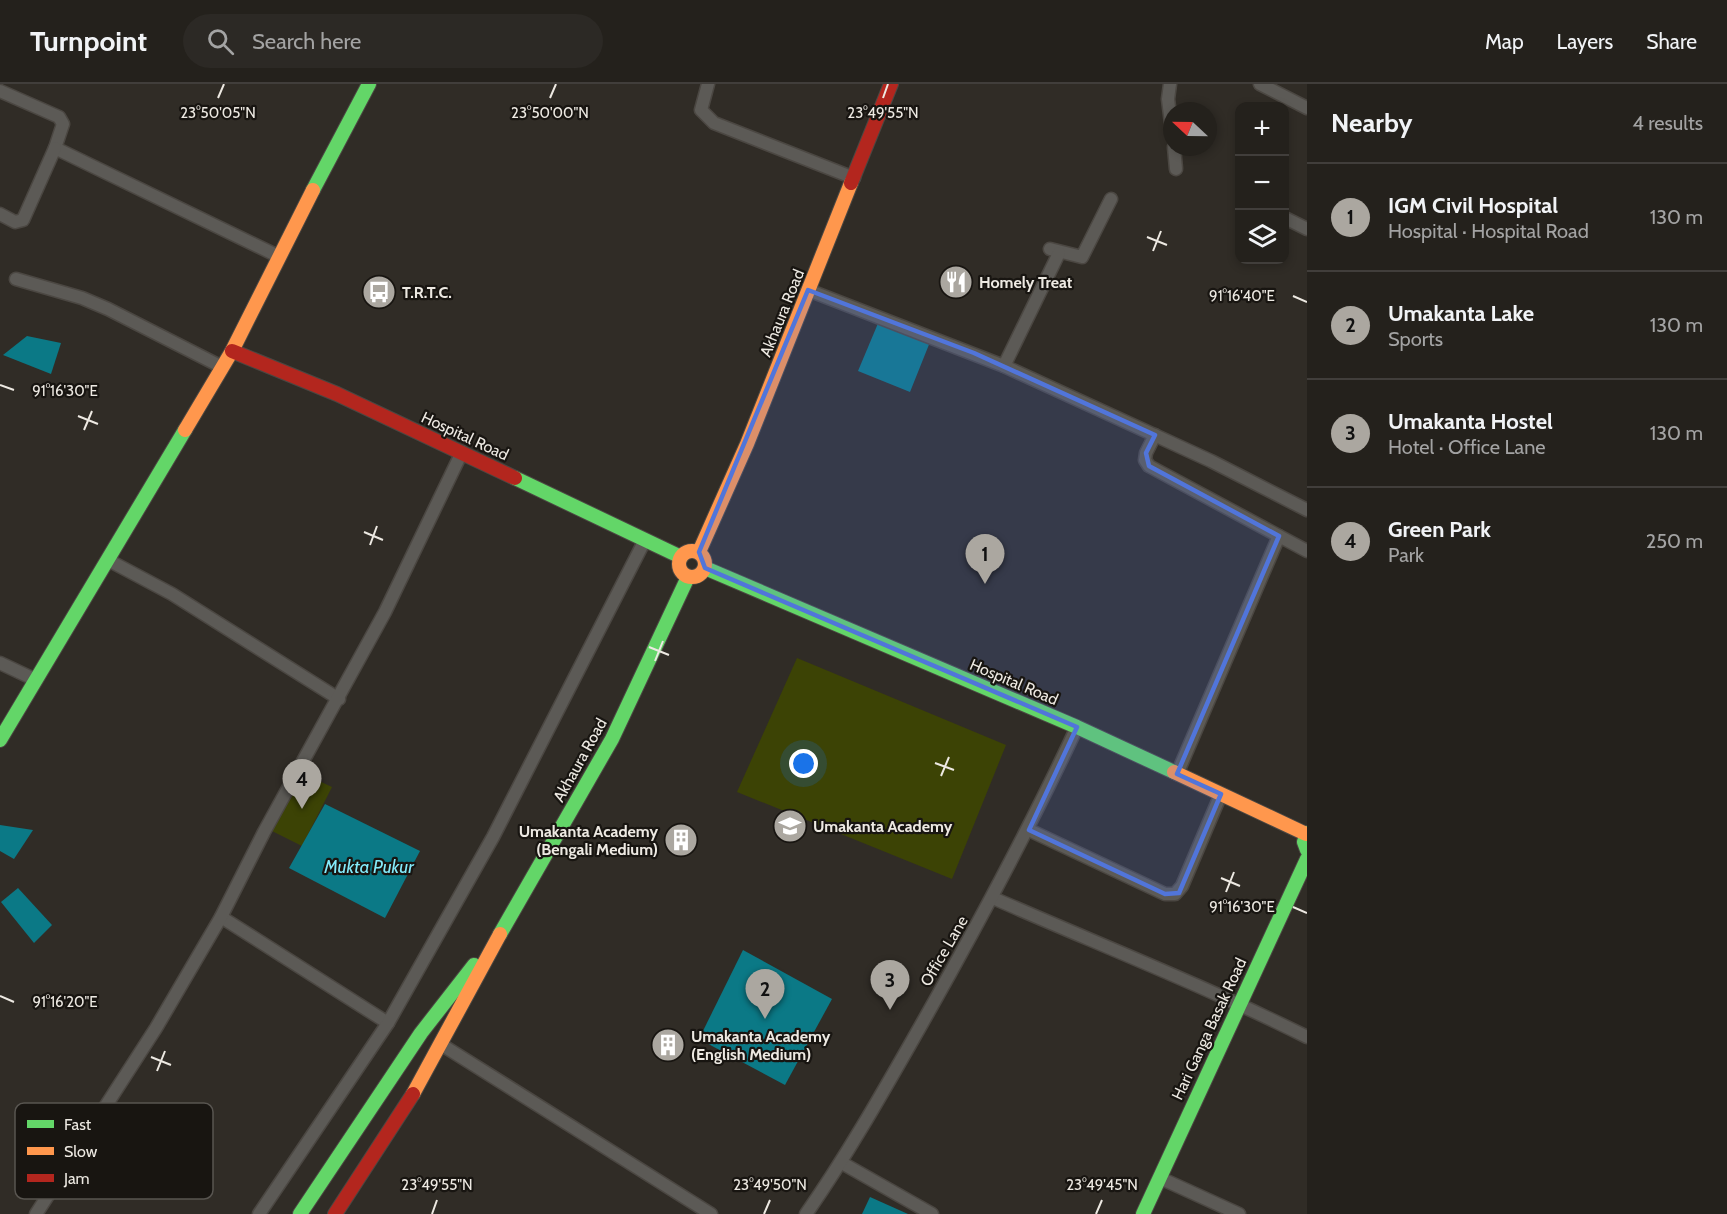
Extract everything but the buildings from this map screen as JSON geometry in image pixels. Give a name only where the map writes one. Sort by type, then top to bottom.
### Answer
[{"type":"main road","points":[[0,740],[232,351],[278,256],[369,84]]},
{"type":"main road","name":"Akhaura Road","points":[[699,552],[747,444],[891,84]]},
{"type":"main road","name":"Hospital Road","points":[[232,351],[337,394],[681,557]]},
{"type":"main road","points":[[690,550],[699,552],[705,559],[705,568],[700,575],[688,577],[679,568],[681,557],[690,550]]},
{"type":"main road","name":"Hospital Road","points":[[705,568],[1077,727],[1306,833]]},
{"type":"main road","name":"Akhaura Road","points":[[335,1214],[442,1045],[507,922],[612,739],[688,577]]},
{"type":"main road","points":[[1306,833],[1304,842],[1307,850]]},
{"type":"main road","name":"Hari Ganga Basak Road","points":[[1143,1214],[1307,859]]},
{"type":"main road","points":[[320,1214],[507,922]]},
{"type":"main road","name":"Akhaura Road","points":[[300,1214],[421,1033],[507,922]]},
{"type":"street","points":[[708,84],[701,110],[714,123],[854,178]]},
{"type":"street","points":[[1168,102],[1170,84]]},
{"type":"street","points":[[1260,84],[1307,108]]},
{"type":"street","points":[[0,90],[60,117],[63,124],[24,220],[15,222],[0,214]]},
{"type":"street","points":[[55,148],[278,256]]},
{"type":"street","points":[[1175,156],[1176,168]]},
{"type":"street","points":[[1004,366],[1054,251],[1082,257],[1111,199]]},
{"type":"street","points":[[1289,220],[1307,229]]},
{"type":"street","points":[[16,279],[82,298],[108,309],[222,367]]},
{"type":"street","points":[[808,290],[1004,366],[1155,435],[1307,510]]},
{"type":"street","points":[[1155,435],[1146,453],[1145,460],[1149,466],[1307,551]]},
{"type":"street","points":[[108,1103],[156,1028],[221,916],[264,832],[385,612],[462,452]]},
{"type":"street","points":[[1178,774],[1280,536]]},
{"type":"street","points":[[259,1214],[388,1023],[497,828],[645,540]]},
{"type":"street","points":[[108,561],[172,594],[339,699]]},
{"type":"street","points":[[0,663],[36,680]]},
{"type":"street","name":"Office Lane","points":[[807,1214],[842,1163],[993,898],[1029,830],[1077,727]]},
{"type":"street","points":[[1029,830],[1165,894],[1176,894],[1182,886],[1221,794]]},
{"type":"street","points":[[993,898],[1130,959],[1239,1003],[1307,1037]]},
{"type":"street","points":[[221,916],[388,1023]]},
{"type":"street","points":[[442,1045],[711,1214]]},
{"type":"street","points":[[842,1163],[933,1214]]},
{"type":"street","points":[[1160,1178],[1239,1214]]},
{"type":"street","points":[[36,1214],[46,1199]]},
{"type":"highlighted area","points":[[808,290],[974,353],[1155,435],[1146,453],[1149,466],[1279,536],[1177,774],[1221,794],[1179,893],[1165,894],[1029,830],[1077,727],[705,568],[699,552]]},
{"type":"green space","points":[[797,658],[1006,745],[952,879],[737,792]]},
{"type":"green space","points":[[302,773],[332,787],[302,846],[272,831]]},
{"type":"water","points":[[879,321],[930,342],[910,392],[858,371]]},
{"type":"water","points":[[27,336],[61,343],[51,374],[3,355]]},
{"type":"water","name":"Mukta Pukur","points":[[325,804],[420,851],[385,918],[289,868]]},
{"type":"water","points":[[0,825],[33,830],[14,859],[0,851]]},
{"type":"water","points":[[18,888],[52,925],[34,943],[1,902]]},
{"type":"water","points":[[743,950],[832,999],[785,1085],[699,1039]]},
{"type":"water","points":[[870,1197],[908,1214],[862,1214]]},
{"type":"traffic: fast","points":[[313,190],[369,84]]},
{"type":"traffic: fast","points":[[0,740],[185,430]]},
{"type":"traffic: fast","points":[[515,478],[681,557]]},
{"type":"traffic: fast","points":[[705,568],[1077,727],[1174,772]]},
{"type":"traffic: fast","points":[[500,934],[612,739],[688,577]]},
{"type":"traffic: fast","points":[[1307,833],[1304,842],[1307,850]]},
{"type":"traffic: fast","points":[[1143,1214],[1307,859]]},
{"type":"traffic: fast","points":[[300,1214],[421,1033],[474,965]]},
{"type":"traffic: slow","points":[[699,552],[747,444],[851,183]]},
{"type":"traffic: slow","points":[[185,430],[232,351],[313,190]]},
{"type":"traffic: slow","points":[[692,551],[701,555],[705,564],[701,573],[692,577],[683,573],[679,564],[683,555],[692,551]]},
{"type":"traffic: slow","points":[[1174,772],[1306,834]]},
{"type":"traffic: slow","points":[[413,1094],[500,934]]},
{"type":"traffic: jam","points":[[851,183],[891,84]]},
{"type":"traffic: jam","points":[[232,351],[337,394],[515,478]]},
{"type":"traffic: jam","points":[[335,1214],[413,1094]]},
{"type":"place","name":"Homely Treat","points":[[956,282]]},
{"type":"place","name":"T.R.T.C.","points":[[379,292]]},
{"type":"place","name":"IGM Civil Hospital","points":[[985,584]]},
{"type":"place","name":"Green Park","points":[[302,809]]},
{"type":"place","name":"Umakanta Academy","points":[[790,826]]},
{"type":"place","name":"Umakanta Academy (Bengali Medium)","points":[[681,840]]},
{"type":"place","name":"Umakanta Hostel","points":[[890,1010]]},
{"type":"place","name":"Umakanta Lake","points":[[765,1019]]},
{"type":"place","name":"Umakanta Academy (English Medium)","points":[[668,1045]]}]
